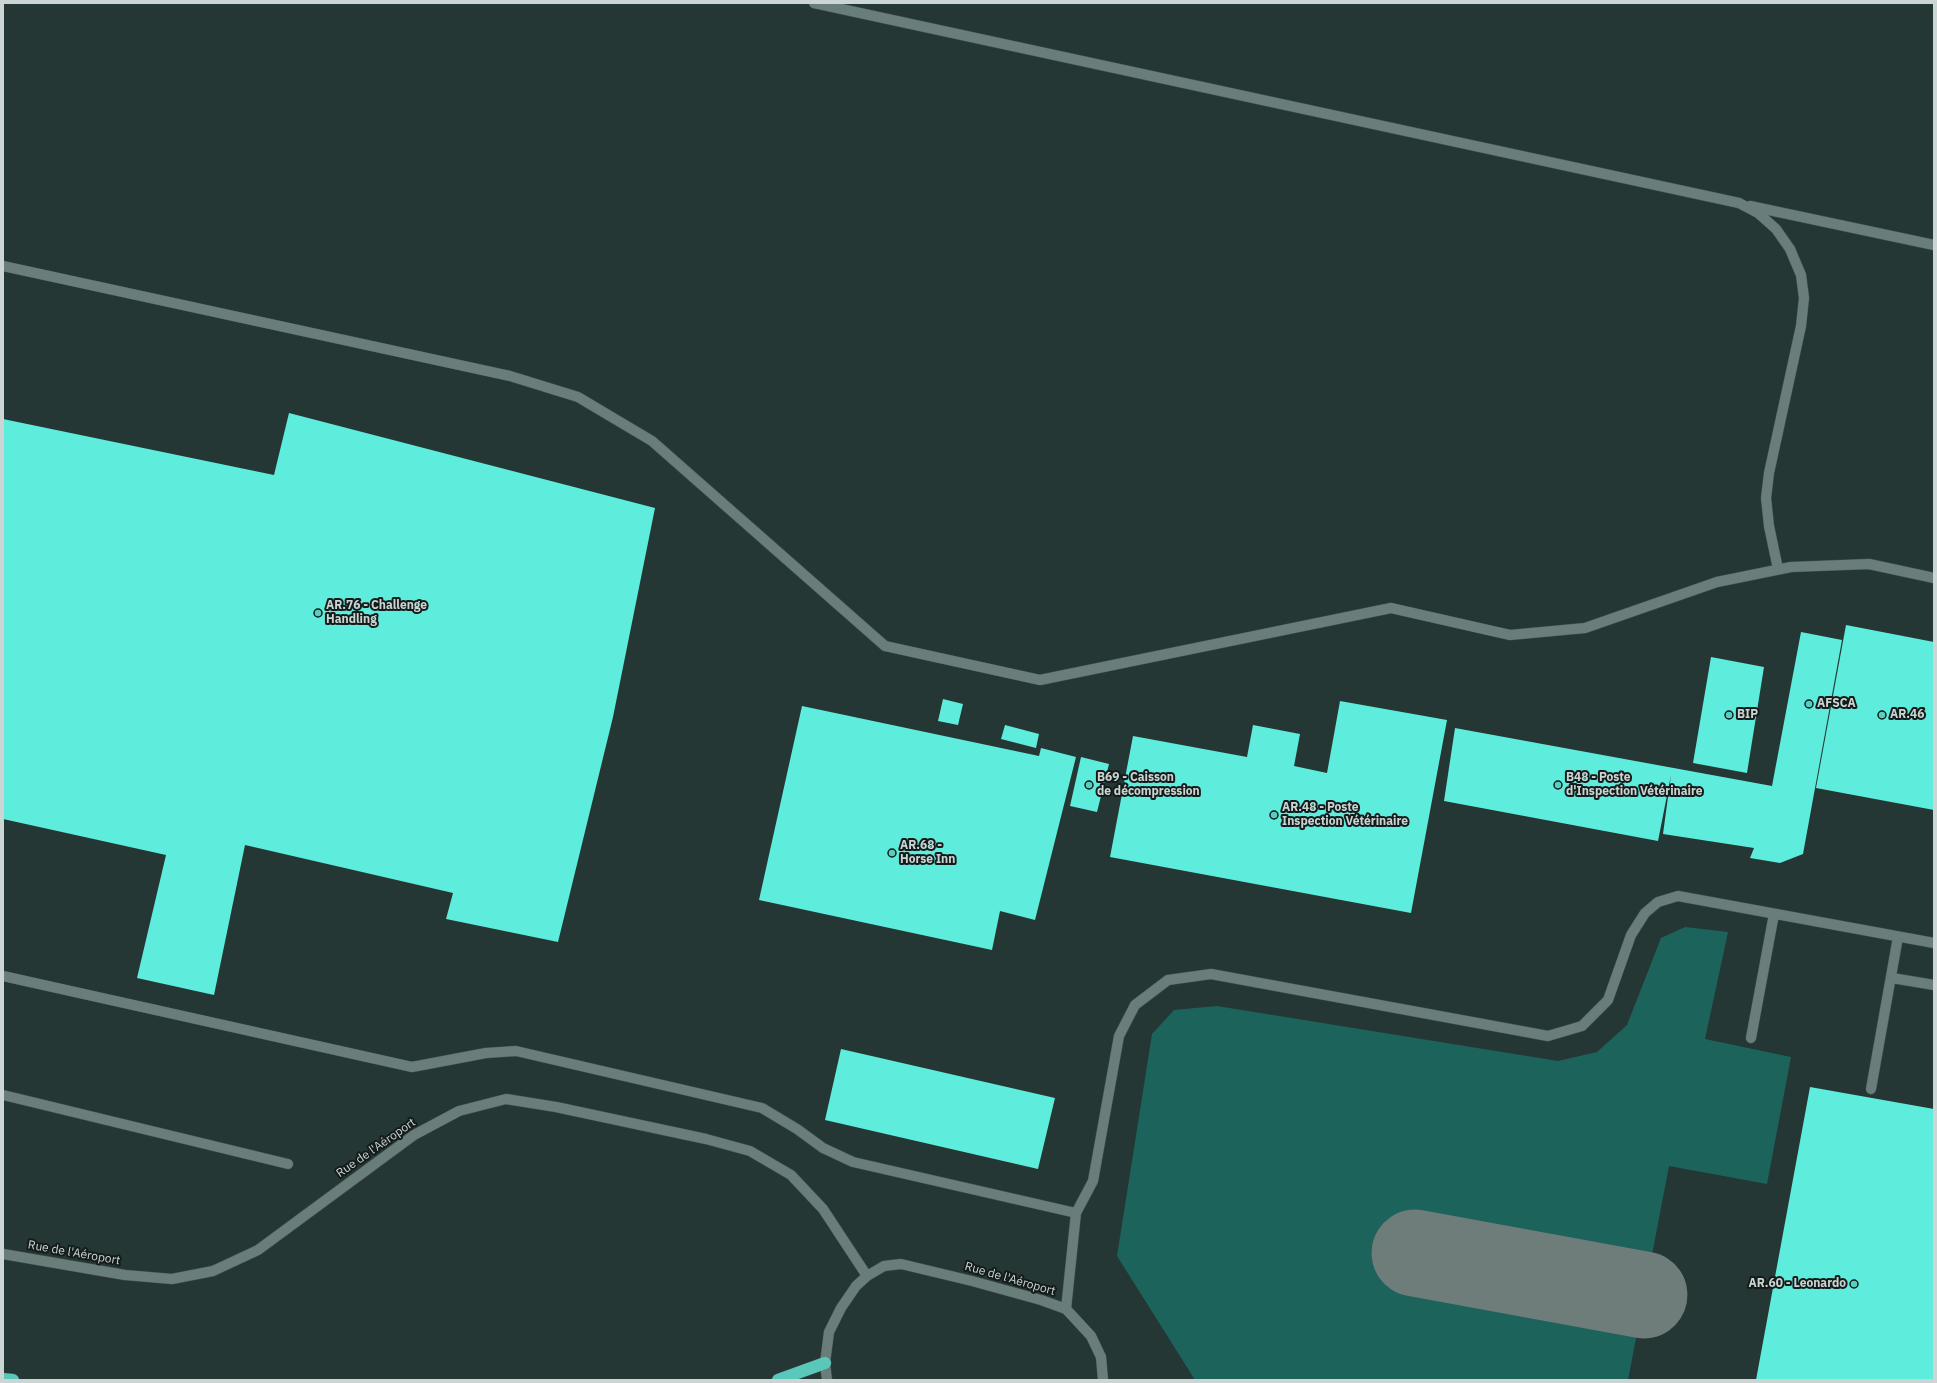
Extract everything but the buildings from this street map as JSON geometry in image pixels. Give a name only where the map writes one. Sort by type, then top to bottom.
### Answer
[{"type":"highway","points":[[778,1380],[825,1363]]},
{"type":"highway","points":[[3,1379],[13,1380]]},
{"type":"street","points":[[814,3],[1934,245]]},
{"type":"street","points":[[1733,202],[1758,213],[1776,229],[1790,249],[1801,274],[1804,298],[1801,326],[1769,473],[1766,498],[1769,526],[1778,569]]},
{"type":"street","points":[[3,266],[510,376],[578,397],[652,441],[885,646],[1040,680],[1391,608],[1510,635],[1585,628],[1717,582],[1778,569],[1869,564],[1934,578]]},
{"type":"street","points":[[1066,1309],[1076,1213],[1093,1181],[1119,1036],[1135,1005],[1168,980],[1211,974],[1548,1036],[1582,1026],[1608,1000],[1631,935],[1644,913],[1658,902],[1678,896],[1934,943]]},
{"type":"street","points":[[1751,1038],[1774,914]]},
{"type":"street","points":[[1871,1089],[1892,978],[1898,937]]},
{"type":"street","points":[[3,976],[412,1067],[486,1052],[516,1051],[762,1108],[797,1129],[823,1148],[852,1162],[1076,1213]]},
{"type":"street","points":[[1892,978],[1934,986]]},
{"type":"street","points":[[3,1095],[288,1164]]},
{"type":"street","name":"Rue de l'Aéroport","points":[[3,1254],[125,1275],[172,1279],[213,1271],[258,1250],[414,1135],[459,1111],[506,1099],[556,1107],[750,1151],[791,1176],[823,1209],[867,1276]]},
{"type":"street","name":"Rue de l'Aéroport","points":[[827,1380],[825,1363],[829,1332],[841,1308],[856,1286],[867,1276],[884,1266],[901,1264],[972,1281],[1041,1300],[1066,1309],[1091,1336],[1101,1357],[1103,1380]]},
{"type":"shaded area","points":[[1685,927],[1728,932],[1705,1039],[1791,1057],[1767,1184],[1669,1166],[1628,1380],[1195,1380],[1117,1256],[1152,1034],[1174,1010],[1217,1006],[1558,1061],[1597,1052],[1627,1025],[1661,938]]},
{"type":"taxiway","points":[[1415,1253],[1644,1295]]},
{"type":"place","name":"AR.76 - Challenge Handling","points":[[318,613]]},
{"type":"place","name":"AFSCA","points":[[1809,704]]},
{"type":"place","name":"BIP","points":[[1729,715]]},
{"type":"place","name":"AR.46","points":[[1882,715]]},
{"type":"place","name":"B69 - Caisson de décompression","points":[[1089,785]]},
{"type":"place","name":"B48 - Poste d'Inspection Vétérinaire","points":[[1558,785]]},
{"type":"place","name":"AR.48 - Poste Inspection Vétérinaire","points":[[1274,815]]},
{"type":"place","name":"AR.68 - Horse Inn","points":[[892,853]]},
{"type":"place","name":"AR.60 - Leonardo","points":[[1854,1284]]}]
